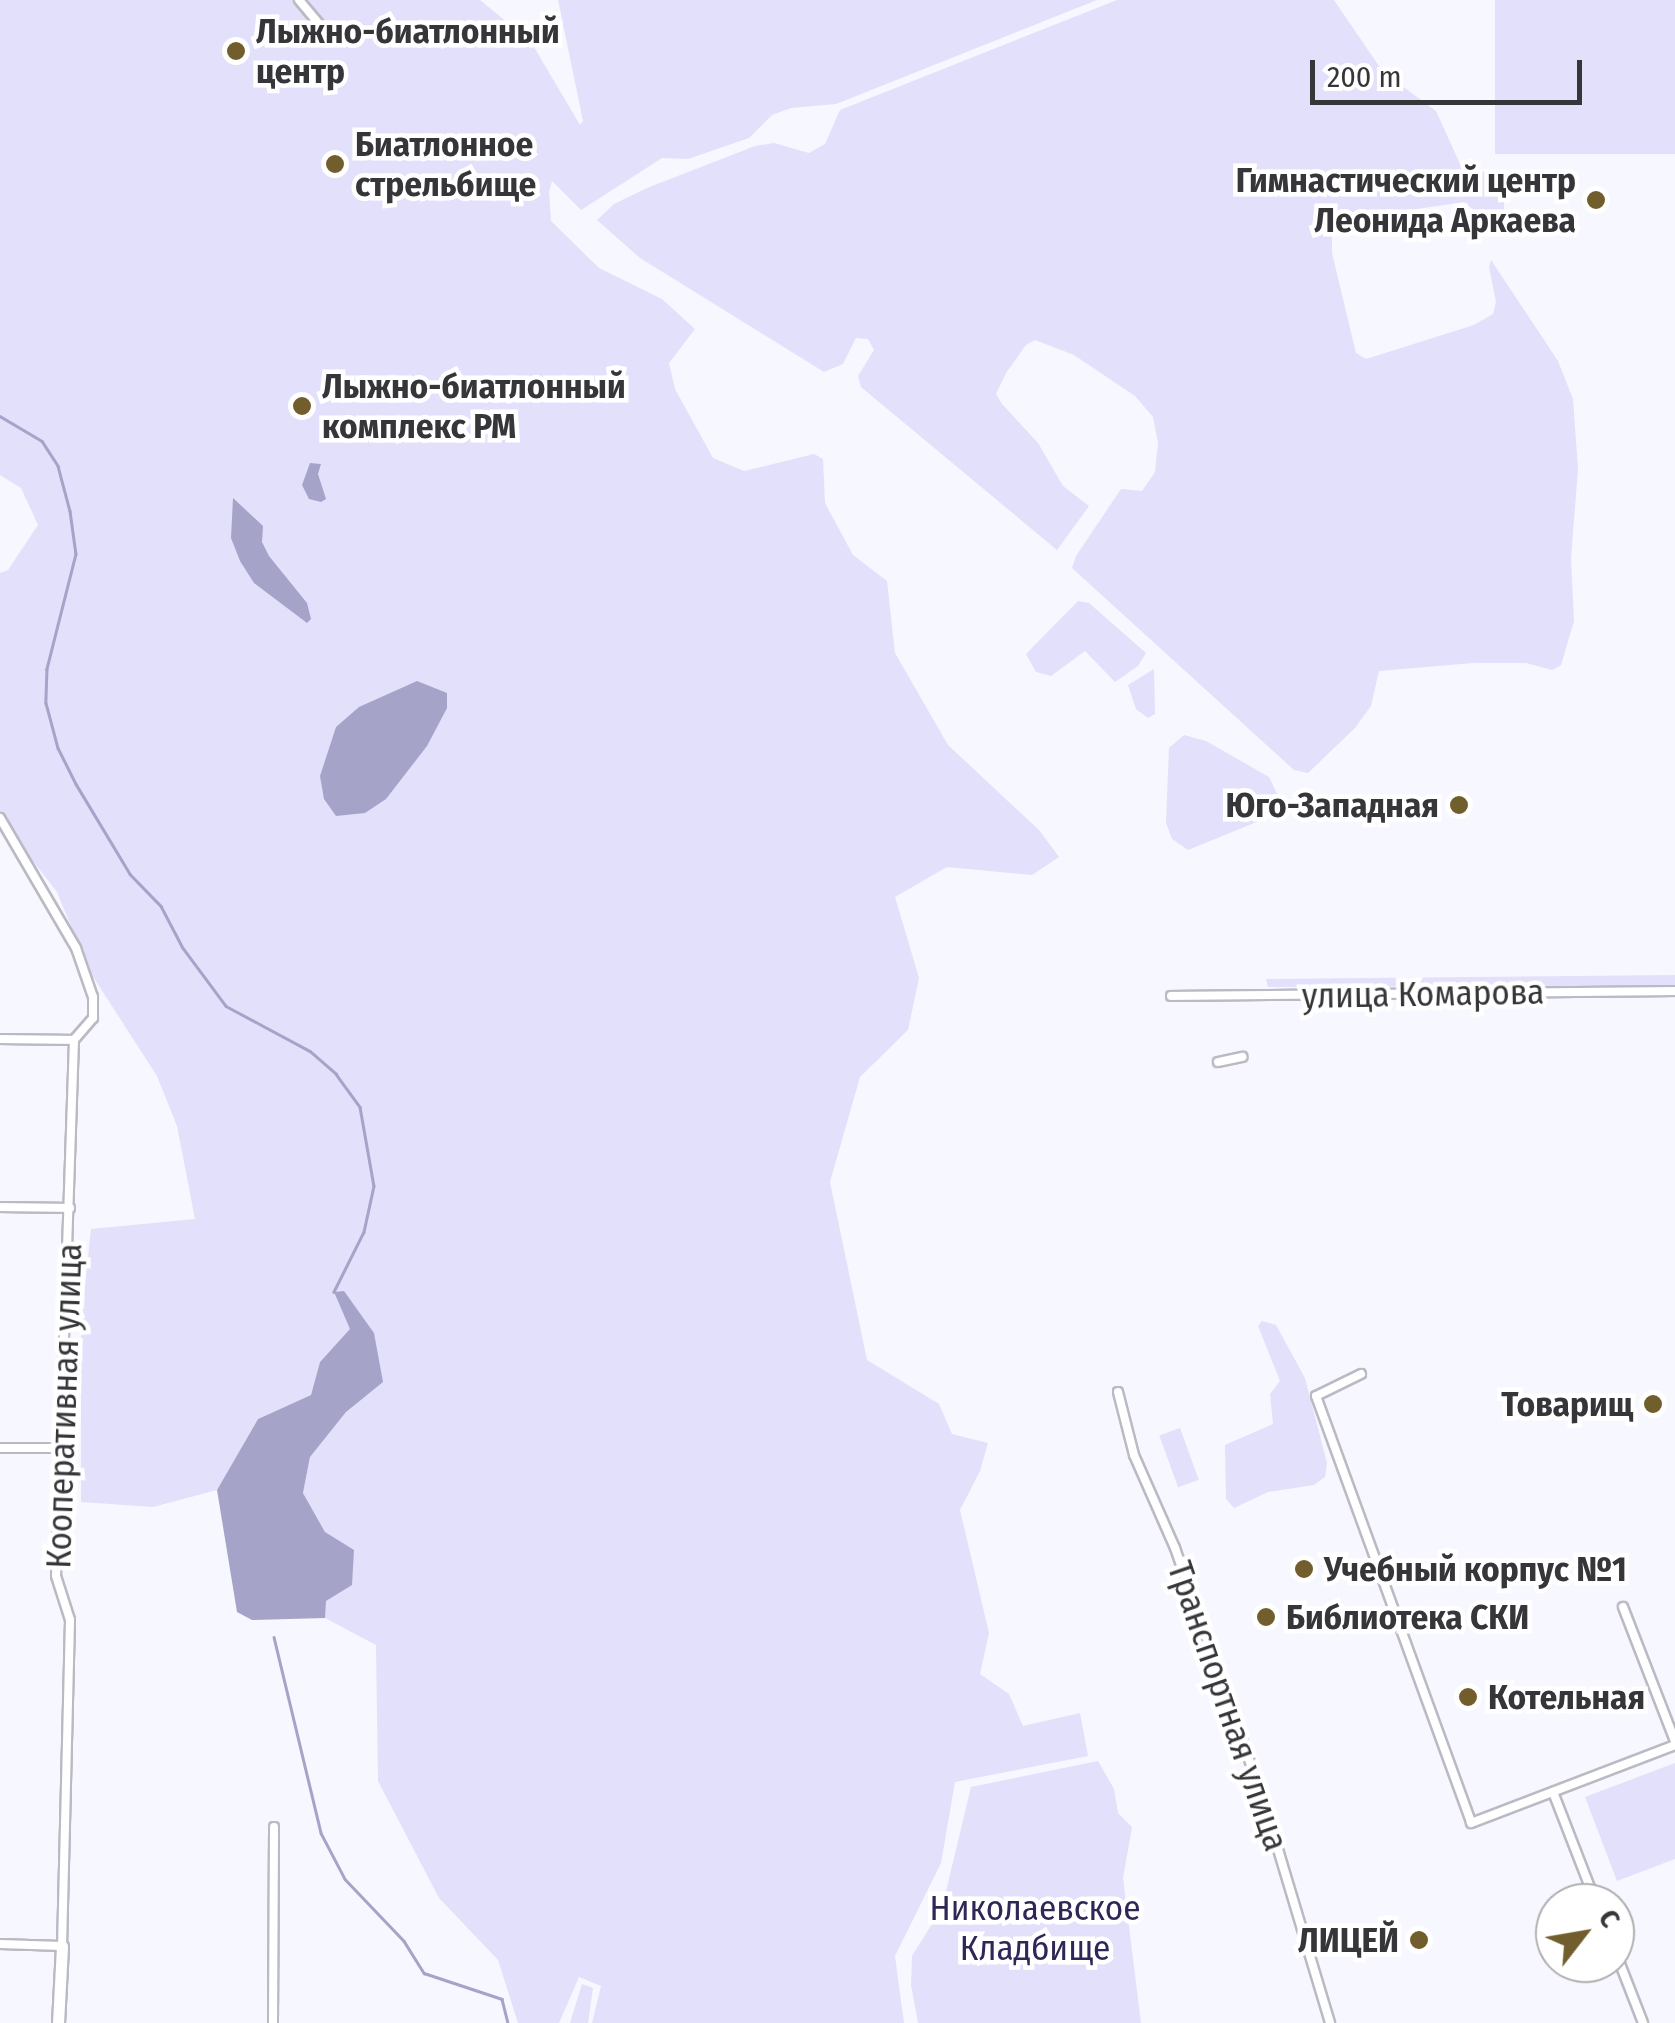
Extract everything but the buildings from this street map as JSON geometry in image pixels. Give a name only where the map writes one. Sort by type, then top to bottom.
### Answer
[{"type":"street","points":[[299,0],[324,30]]},
{"type":"street","name":"Кооперативная улица","points":[[0,818],[76,948],[93,997],[93,1018],[74,1040],[60,1448],[56,1576],[70,1620],[58,2023]]},
{"type":"street","name":"улица Комарова","points":[[1171,996],[1675,991]]},
{"type":"street","points":[[0,1039],[74,1040]]},
{"type":"street","points":[[1218,1062],[1242,1057]]},
{"type":"street","points":[[0,1206],[70,1208]]},
{"type":"street","points":[[1362,1374],[1316,1396],[1471,1823],[1675,1743],[1623,1607]]},
{"type":"street","name":"Транспортная улица","points":[[1118,1392],[1134,1455],[1175,1548],[1262,1796],[1330,2023]]},
{"type":"street","points":[[0,1448],[60,1448]]},
{"type":"street","points":[[1553,1792],[1588,1883]]},
{"type":"street","points":[[273,2023],[274,1827]]},
{"type":"street","points":[[0,1944],[62,1946]]},
{"type":"street","points":[[1627,1983],[1643,2023]]},
{"type":"green space","points":[[0,0],[480,0],[531,42],[580,125],[583,121],[558,0],[1097,0],[836,104],[791,108],[772,115],[749,138],[688,159],[662,158],[581,210],[552,181],[549,192],[551,221],[599,268],[662,299],[695,329],[669,363],[675,389],[713,458],[744,471],[814,454],[823,459],[825,503],[853,555],[887,581],[895,653],[948,745],[1039,830],[1059,857],[1032,875],[947,867],[895,897],[919,978],[908,1030],[860,1077],[830,1182],[867,1360],[939,1404],[952,1434],[988,1443],[980,1471],[960,1510],[989,1633],[980,1674],[1009,1694],[1023,1726],[1080,1713],[1088,1756],[955,1782],[941,1863],[895,1956],[904,2023],[592,2023],[601,1986],[579,1977],[559,2023],[518,2023],[498,1960],[439,1898],[378,1781],[376,1645],[325,1618],[325,1532],[303,1493],[310,1457],[346,1412],[382,1381],[334,1293],[351,1329],[320,1362],[311,1395],[258,1419],[217,1490],[153,1507],[81,1502],[81,1324],[91,1229],[195,1219],[177,1126],[157,1076],[90,972],[57,892],[0,819],[0,573],[8,570],[38,525],[21,488],[0,475]]},
{"type":"green space","points":[[1117,0],[1334,0],[1383,72],[1436,111],[1460,164],[1469,170],[1494,173],[1504,183],[1504,218],[1491,224],[1464,202],[1350,219],[1332,217],[1332,253],[1356,353],[1366,359],[1474,325],[1493,314],[1496,302],[1491,260],[1558,361],[1573,399],[1578,469],[1571,558],[1574,621],[1561,665],[1552,670],[1526,663],[1473,663],[1379,671],[1371,706],[1355,728],[1308,773],[1294,770],[1072,568],[1121,489],[1142,491],[1155,472],[1158,443],[1153,417],[1135,396],[1074,355],[1035,340],[1026,345],[1006,373],[996,394],[1002,404],[1038,443],[1063,486],[1089,506],[1057,550],[861,387],[858,376],[874,350],[868,339],[856,338],[843,364],[824,372],[640,258],[597,220],[614,204],[647,188],[755,146],[774,143],[809,153],[825,144],[840,110]]},
{"type":"green space","points":[[1495,0],[1675,0],[1675,154],[1495,154]]},
{"type":"green space","points":[[1078,601],[1089,603],[1146,653],[1138,666],[1115,682],[1085,651],[1051,676],[1036,672],[1026,654]]},
{"type":"green space","points":[[1154,669],[1155,714],[1148,718],[1136,709],[1128,685]]},
{"type":"green space","points":[[1184,735],[1206,741],[1269,777],[1278,796],[1274,815],[1188,850],[1172,839],[1166,823],[1169,748]]},
{"type":"green space","points":[[1675,975],[1675,986],[1268,987],[1266,979]]},
{"type":"green space","points":[[1262,1321],[1276,1325],[1305,1378],[1327,1463],[1325,1477],[1314,1485],[1268,1492],[1234,1508],[1226,1499],[1225,1445],[1273,1424],[1270,1394],[1280,1381],[1258,1326]]},
{"type":"green space","points":[[1180,1428],[1199,1480],[1178,1487],[1159,1436]]},
{"type":"green space","name":"Николаевское Кладбище","points":[[1098,1761],[1114,1789],[1118,1813],[1132,1827],[1123,1878],[1141,2023],[918,2023],[911,1985],[912,1956],[942,1908],[971,1787]]},
{"type":"green space","points":[[1675,1763],[1675,1859],[1617,1881],[1585,1797]]},
{"type":"green space","points":[[582,1984],[593,1988],[588,2023],[570,2023]]},
{"type":"shaded area","points":[[310,463],[321,464],[318,474],[326,499],[321,502],[309,499],[302,485]]},
{"type":"shaded area","points":[[233,498],[263,526],[262,542],[269,556],[307,603],[311,619],[307,623],[254,583],[240,561],[231,538]]},
{"type":"shaded area","points":[[417,681],[447,693],[447,708],[427,746],[386,799],[365,813],[336,816],[324,799],[320,776],[336,727],[359,707]]},
{"type":"shaded area","points":[[344,1291],[374,1333],[383,1382],[346,1412],[310,1457],[303,1493],[325,1532],[354,1550],[352,1585],[326,1601],[325,1618],[252,1620],[237,1612],[217,1490],[258,1419],[311,1395],[320,1362],[350,1329],[334,1292]]},
{"type":"waterway","points":[[0,416],[42,441],[58,466],[70,511],[76,554],[47,669],[46,703],[58,748],[76,784],[130,874],[161,906],[183,948],[226,1006],[310,1051],[336,1074],[360,1107],[374,1186],[364,1232],[334,1292]]},
{"type":"waterway","points":[[274,1637],[321,1833],[345,1879],[404,1941],[424,1973],[502,1999],[508,2023]]},
{"type":"place","name":"Лыжно-биатлонный центр","points":[[236,51]]},
{"type":"place","name":"Биатлонное стрельбище","points":[[335,164]]},
{"type":"place","name":"Гимнастический центр Леонида Аркаева","points":[[1596,200]]},
{"type":"place","name":"Лыжно-биатлонный комплекс РМ","points":[[302,406]]},
{"type":"place","name":"Юго-Западная","points":[[1459,805]]},
{"type":"place","name":"Товарищ","points":[[1653,1404]]},
{"type":"place","name":"Учебный корпус №1","points":[[1304,1569]]},
{"type":"place","name":"Библиотека СКИ","points":[[1266,1617]]},
{"type":"place","name":"Котельная","points":[[1468,1697]]},
{"type":"place","name":"ЛИЦЕЙ","points":[[1419,1940]]}]
